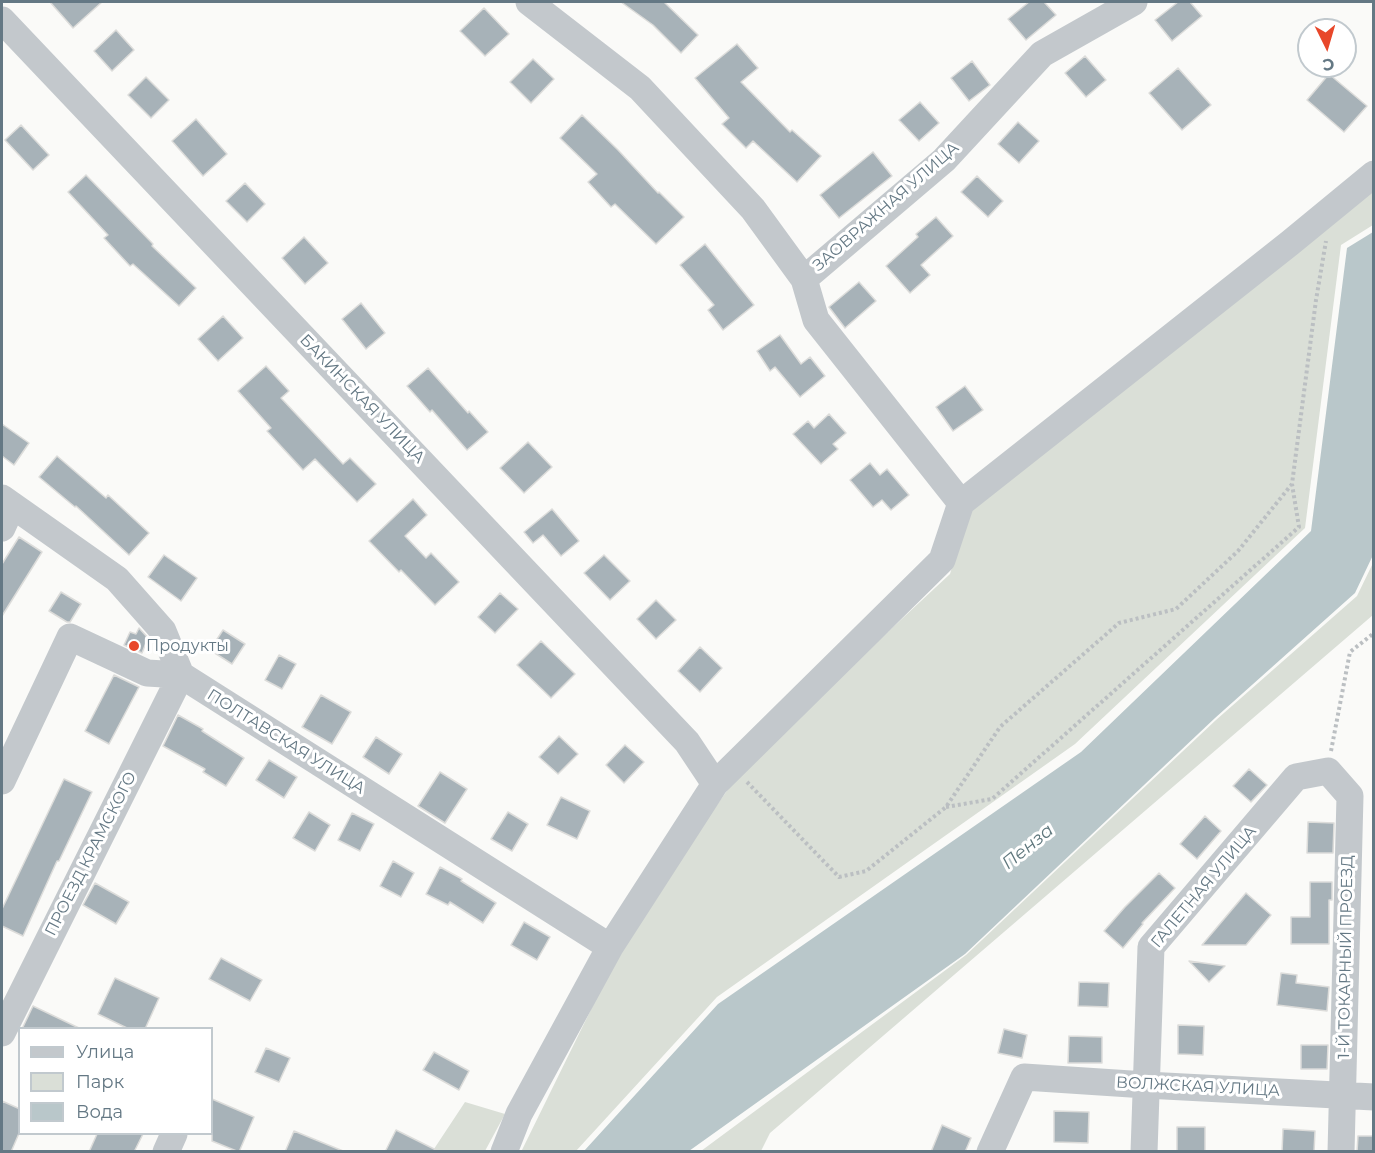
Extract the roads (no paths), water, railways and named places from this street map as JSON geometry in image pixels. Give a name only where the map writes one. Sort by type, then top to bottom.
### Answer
[{"type":"street","name":"ЗАОВРАЖНАЯ УЛИЦА","points":[[529,2],[640,88],[753,209],[804,279],[816,320],[961,503]]},
{"type":"street","name":"ЗАОВРАЖНАЯ УЛИЦА","points":[[804,279],[944,160],[1042,54],[1134,2]]},
{"type":"street","name":"БАКИНСКАЯ УЛИЦА","points":[[2,20],[687,742],[723,775]]},
{"type":"street","points":[[504,1152],[519,1114],[610,947],[723,775],[942,560],[961,503],[1374,174]]},
{"type":"street","points":[[2,781],[70,637],[147,673],[181,675],[163,631],[117,579],[5,510]]},
{"type":"street","name":"ПОЛТАВСКАЯ УЛИЦА","points":[[181,675],[610,947]]},
{"type":"street","name":"ПРОЕЗД КРАМСКОГО","points":[[2,1033],[181,675]]},
{"type":"street","name":"ГАЛЕТНАЯ УЛИЦА","points":[[1144,1152],[1150,947],[1296,777],[1328,771]]},
{"type":"street","name":"1-Й ТОКАРНЫЙ ПРОЕЗД","points":[[1328,771],[1350,796],[1341,1152]]},
{"type":"street","name":"ВОЛЖСКАЯ УЛИЦА","points":[[990,1152],[1023,1077],[1374,1097]]},
{"type":"street","points":[[166,1152],[174,1135]]},
{"type":"water","name":"Пенза","points":[[1373,232],[1374,553],[1355,593],[1215,718],[965,954],[689,1151],[584,1151],[718,1004],[1081,752],[1311,531],[1347,248]]},
{"type":"place","name":"Продукты","points":[[134,646]]}]
